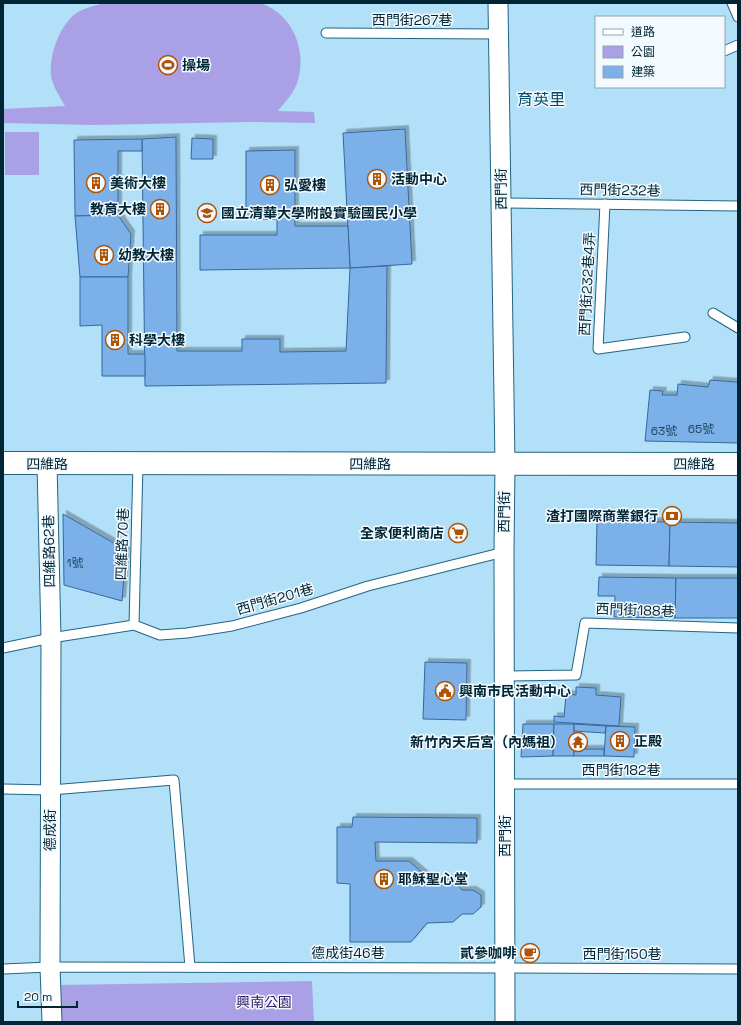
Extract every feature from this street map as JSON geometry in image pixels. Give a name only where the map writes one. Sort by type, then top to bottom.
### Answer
[{"type":"street","name":"西門街","points":[[498,3],[505,464],[505,1022]]},
{"type":"street","name":"四維路","points":[[3,463],[738,464]]},
{"type":"street","name":"四維路62巷","points":[[47,464],[51,638]]},
{"type":"street","name":"德成街","points":[[51,638],[50,967],[52,1022]]},
{"type":"lane","points":[[732,3],[738,17]]},
{"type":"lane","name":"西門街267巷","points":[[326,34],[498,34]]},
{"type":"lane","points":[[725,51],[738,45]]},
{"type":"lane","name":"西門街232巷","points":[[501,203],[738,206]]},
{"type":"lane","name":"西門街232巷4弄","points":[[605,204],[598,349],[685,337]]},
{"type":"lane","points":[[713,313],[738,328]]},
{"type":"lane","name":"四維路70巷","points":[[134,625],[138,464]]},
{"type":"lane","name":"西門街201巷","points":[[3,648],[51,638],[134,625],[160,635],[186,633],[232,626],[302,608],[368,586],[504,552]]},
{"type":"lane","name":"西門街188巷","points":[[504,676],[576,675],[585,623],[738,628]]},
{"type":"lane","points":[[3,789],[51,790],[174,780],[190,967]]},
{"type":"lane","name":"西門街182巷","points":[[505,784],[738,784]]},
{"type":"lane","name":"德成街46巷","points":[[3,969],[50,967],[506,968]]},
{"type":"lane","name":"西門街150巷","points":[[506,968],[738,969]]},
{"type":"green space","points":[[104,3],[259,3],[271,8],[288,23],[298,45],[300,57],[300,68],[295,89],[278,111],[314,112],[315,123],[248,122],[94,125],[3,123],[3,109],[65,106],[55,88],[51,76],[53,51],[56,42],[64,26],[75,14]]},
{"type":"green space","points":[[5,132],[39,132],[39,175],[5,175]]},
{"type":"green space","name":"興南公園","points":[[312,981],[314,1022],[61,1022],[58,985]]},
{"type":"building","name":"活動中心","points":[[405,129],[412,264],[350,268],[343,133]]},
{"type":"building","name":"教育大樓","points":[[176,137],[177,351],[242,351],[242,339],[280,339],[280,352],[346,351],[350,268],[387,266],[386,383],[145,386],[142,139]]},
{"type":"building","points":[[192,138],[213,139],[213,159],[191,159]]},
{"type":"building","name":"美術大樓","points":[[142,139],[142,151],[118,151],[118,215],[75,216],[74,140]]},
{"type":"building","name":"弘愛樓","points":[[295,150],[295,226],[348,226],[350,268],[200,270],[200,235],[277,235],[277,219],[246,219],[246,151]]},
{"type":"building","name":"幼教大樓","points":[[118,215],[131,234],[128,277],[80,277],[75,216]]},
{"type":"building","name":"科學大樓","points":[[80,277],[128,277],[128,354],[145,354],[145,376],[102,376],[102,325],[80,326]]},
{"type":"building","points":[[710,380],[738,383],[738,443],[645,441],[650,390],[663,391],[662,395],[677,395],[678,384],[708,387]]},
{"type":"building","points":[[63,514],[126,550],[122,601],[64,585]]},
{"type":"building","points":[[597,521],[670,522],[669,566],[596,565]]},
{"type":"building","points":[[670,522],[738,523],[738,567],[669,566]]},
{"type":"building","points":[[599,577],[676,578],[675,618],[614,617],[615,596],[598,596]]},
{"type":"building","points":[[676,578],[738,578],[738,618],[675,618]]},
{"type":"building","name":"興南市民活動中心","points":[[425,662],[467,663],[466,720],[423,719]]},
{"type":"building","points":[[576,687],[596,688],[596,695],[621,697],[619,726],[554,722],[554,716],[564,717],[566,694],[576,695]]},
{"type":"building","points":[[523,724],[554,724],[553,756],[521,757]]},
{"type":"building","points":[[554,724],[574,724],[574,756],[553,756]]},
{"type":"building","points":[[574,724],[606,726],[605,733],[574,731]]},
{"type":"building","name":"正殿","points":[[606,726],[635,727],[634,757],[604,756]]},
{"type":"building","points":[[574,749],[604,749],[604,756],[574,756]]},
{"type":"building","name":"耶穌聖心堂","points":[[353,817],[477,818],[477,843],[375,842],[376,861],[409,861],[431,880],[453,879],[462,890],[473,890],[481,895],[481,907],[473,914],[462,914],[453,922],[427,923],[411,942],[350,942],[350,884],[337,883],[337,827],[352,827]]},
{"type":"place","name":"操場","points":[[168,65]]},
{"type":"place","name":"活動中心","points":[[377,179]]},
{"type":"place","name":"美術大樓","points":[[96,183]]},
{"type":"place","name":"弘愛樓","points":[[270,185]]},
{"type":"place","name":"教育大樓","points":[[160,209]]},
{"type":"place","name":"國立清華大學附設實驗國民小學","points":[[207,213]]},
{"type":"place","name":"幼教大樓","points":[[104,255]]},
{"type":"place","name":"科學大樓","points":[[115,340]]},
{"type":"place","name":"渣打國際商業銀行","points":[[672,516]]},
{"type":"place","name":"全家便利商店","points":[[458,533]]},
{"type":"place","name":"興南市民活動中心","points":[[445,691]]},
{"type":"place","name":"正殿","points":[[620,741]]},
{"type":"place","name":"新竹內天后宮（內媽祖）","points":[[578,742]]},
{"type":"place","name":"耶穌聖心堂","points":[[384,879]]},
{"type":"place","name":"貳參咖啡","points":[[530,953]]},
{"type":"district","name":"育英里","points":[[541,99]]}]
